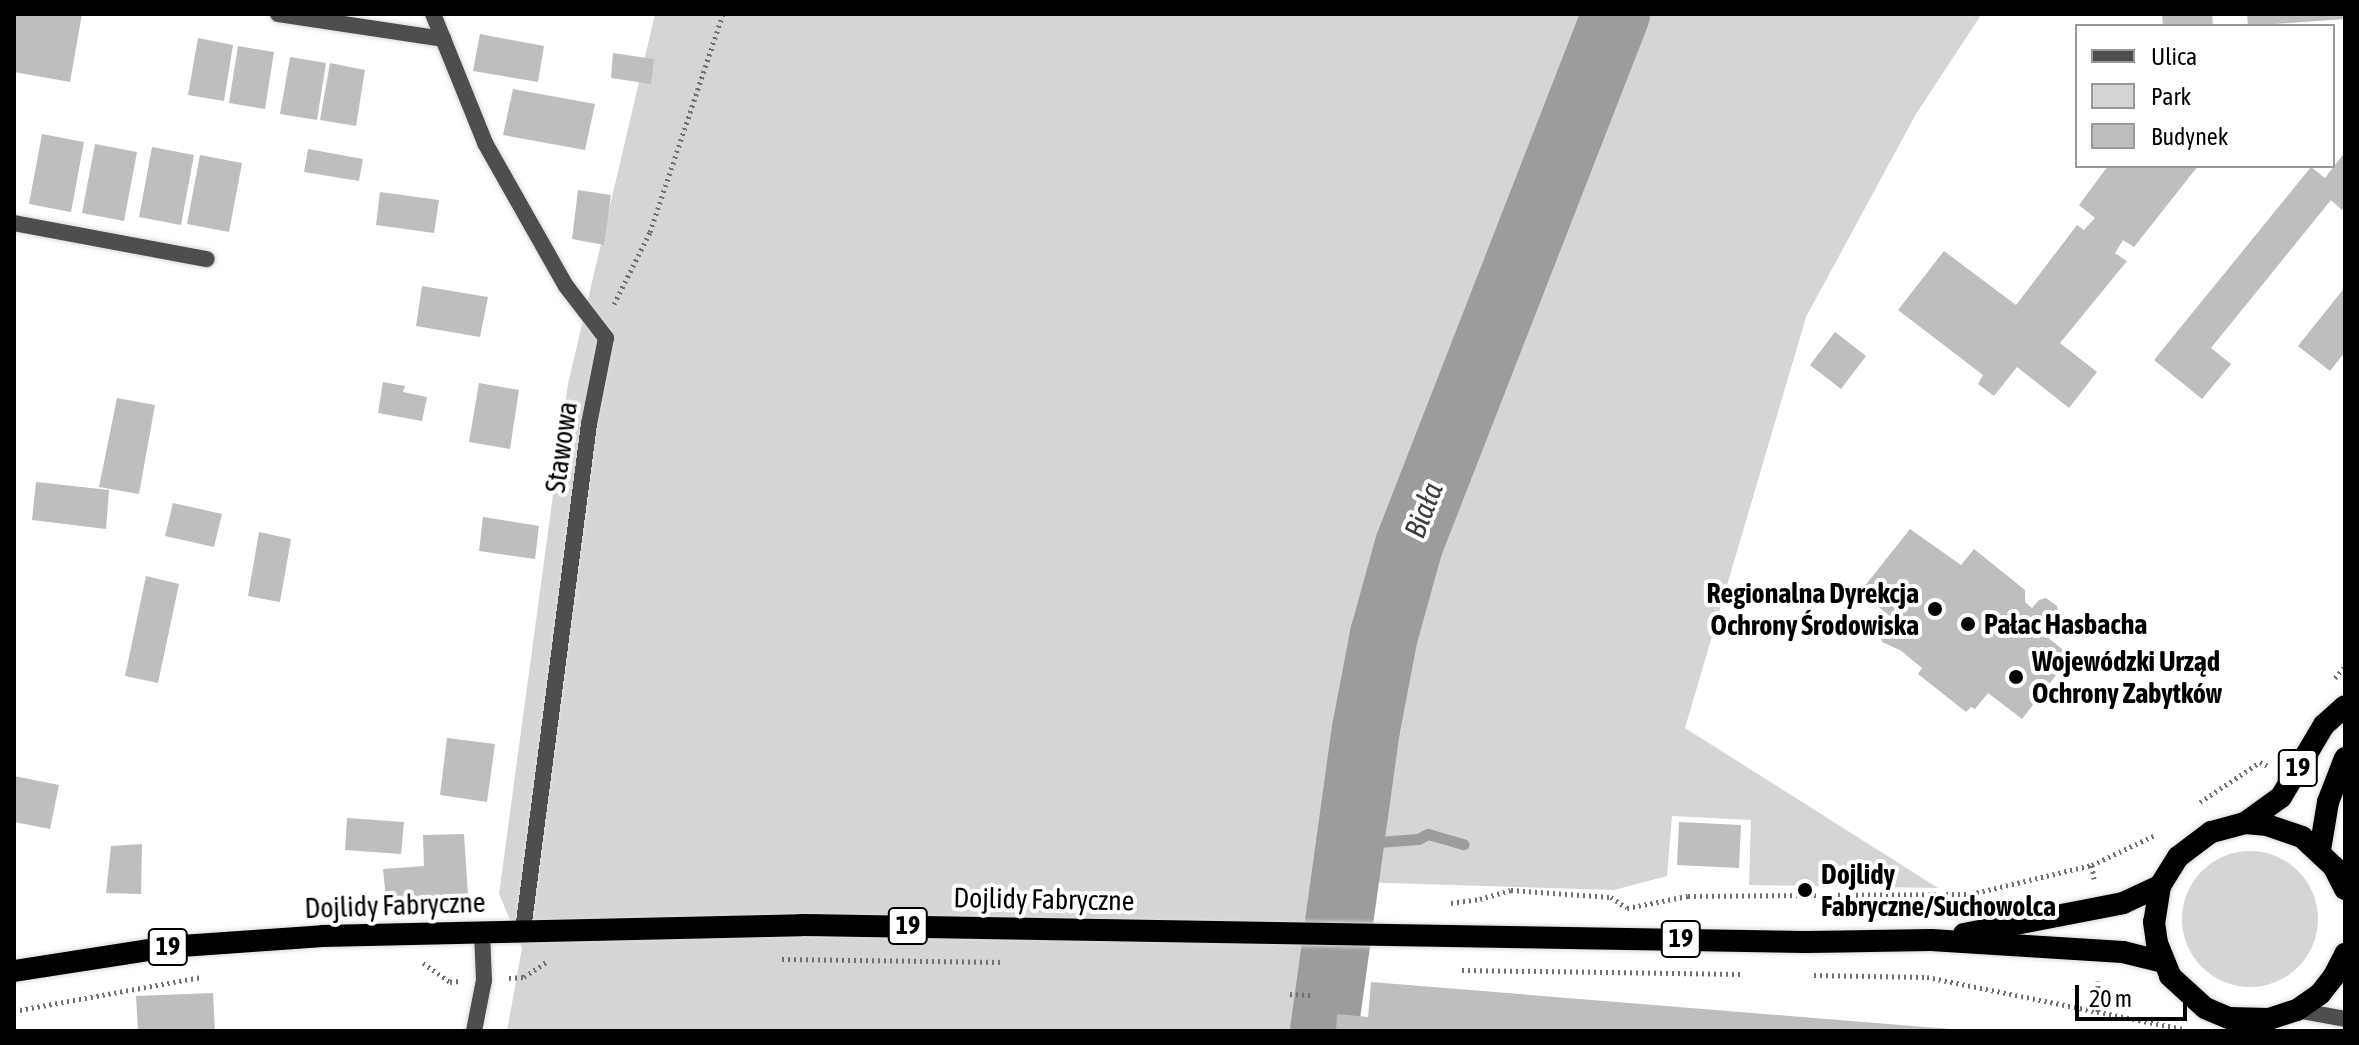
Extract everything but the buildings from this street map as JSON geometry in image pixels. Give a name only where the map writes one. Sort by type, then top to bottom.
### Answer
[{"type":"highway","name":"19","points":[[2160,886],[2178,857],[2193,843],[2211,832],[2245,823],[2281,797],[2324,725],[2345,706]]},
{"type":"highway","name":"19","points":[[2320,850],[2328,802],[2345,758]]},
{"type":"highway","points":[[2245,823],[2287,830],[2320,850],[2334,867],[2345,889]]},
{"type":"highway","name":"Dojlidy Fabryczne","points":[[1931,940],[2123,903],[2160,886]]},
{"type":"highway","points":[[2160,886],[2154,922],[2163,962],[2183,992],[2205,1008],[2250,1026],[2297,1010],[2320,994],[2345,954]]},
{"type":"highway","name":"Dojlidy Fabryczne","points":[[14,971],[197,944],[523,930],[801,925],[1805,942],[1931,940],[2123,952],[2163,962]]},
{"type":"street","points":[[278,14],[443,39]]},
{"type":"street","points":[[433,14],[485,143],[566,286],[606,338]]},
{"type":"street","points":[[14,223],[207,259]]},
{"type":"street","name":"Stawowa","points":[[523,930],[589,424],[606,338]]},
{"type":"street","points":[[474,1031],[484,980],[482,932]]},
{"type":"street","points":[[2297,1010],[2345,1019]]},
{"type":"path","points":[[606,338],[615,301],[650,232],[723,14]]},
{"type":"path","points":[[1443,904],[1480,899],[1511,890],[1611,897],[1627,908],[1688,896],[1971,894],[2092,865]]},
{"type":"path","points":[[420,962],[450,982],[524,977],[555,955]]},
{"type":"path","points":[[774,959],[1010,962]]},
{"type":"path","points":[[1522,972],[1756,975]]},
{"type":"path","points":[[1803,975],[1927,977],[2195,1031]]},
{"type":"path","points":[[14,1011],[205,977]]},
{"type":"path","points":[[1290,994],[1311,995]]},
{"type":"green space","points":[[655,14],[1990,14],[1981,15],[1916,114],[1806,317],[1685,728],[1938,888],[1749,885],[1751,820],[1672,816],[1667,876],[1614,890],[1355,882],[1337,1031],[507,1031],[522,948],[499,894],[568,384]]},
{"type":"green space","points":[[2250,851],[2276,856],[2298,871],[2313,893],[2318,919],[2313,945],[2298,967],[2276,982],[2250,987],[2224,982],[2202,967],[2187,945],[2182,919],[2187,893],[2202,871],[2224,856]]},
{"type":"waterway","name":"Biała","points":[[1324,1031],[1366,729],[1384,635],[1409,545],[1616,14]]},
{"type":"waterway","points":[[1352,844],[1418,839],[1428,834],[1464,844]]},
{"type":"place","name":"Regionalna Dyrekcja Ochrony Środowiska","points":[[1935,609]]},
{"type":"place","name":"Pałac Hasbacha","points":[[1968,624]]},
{"type":"place","name":"Wojewódzki Urząd Ochrony Zabytków","points":[[2016,677]]},
{"type":"place","name":"Dojlidy Fabryczne/Suchowolca","points":[[1805,890]]}]
